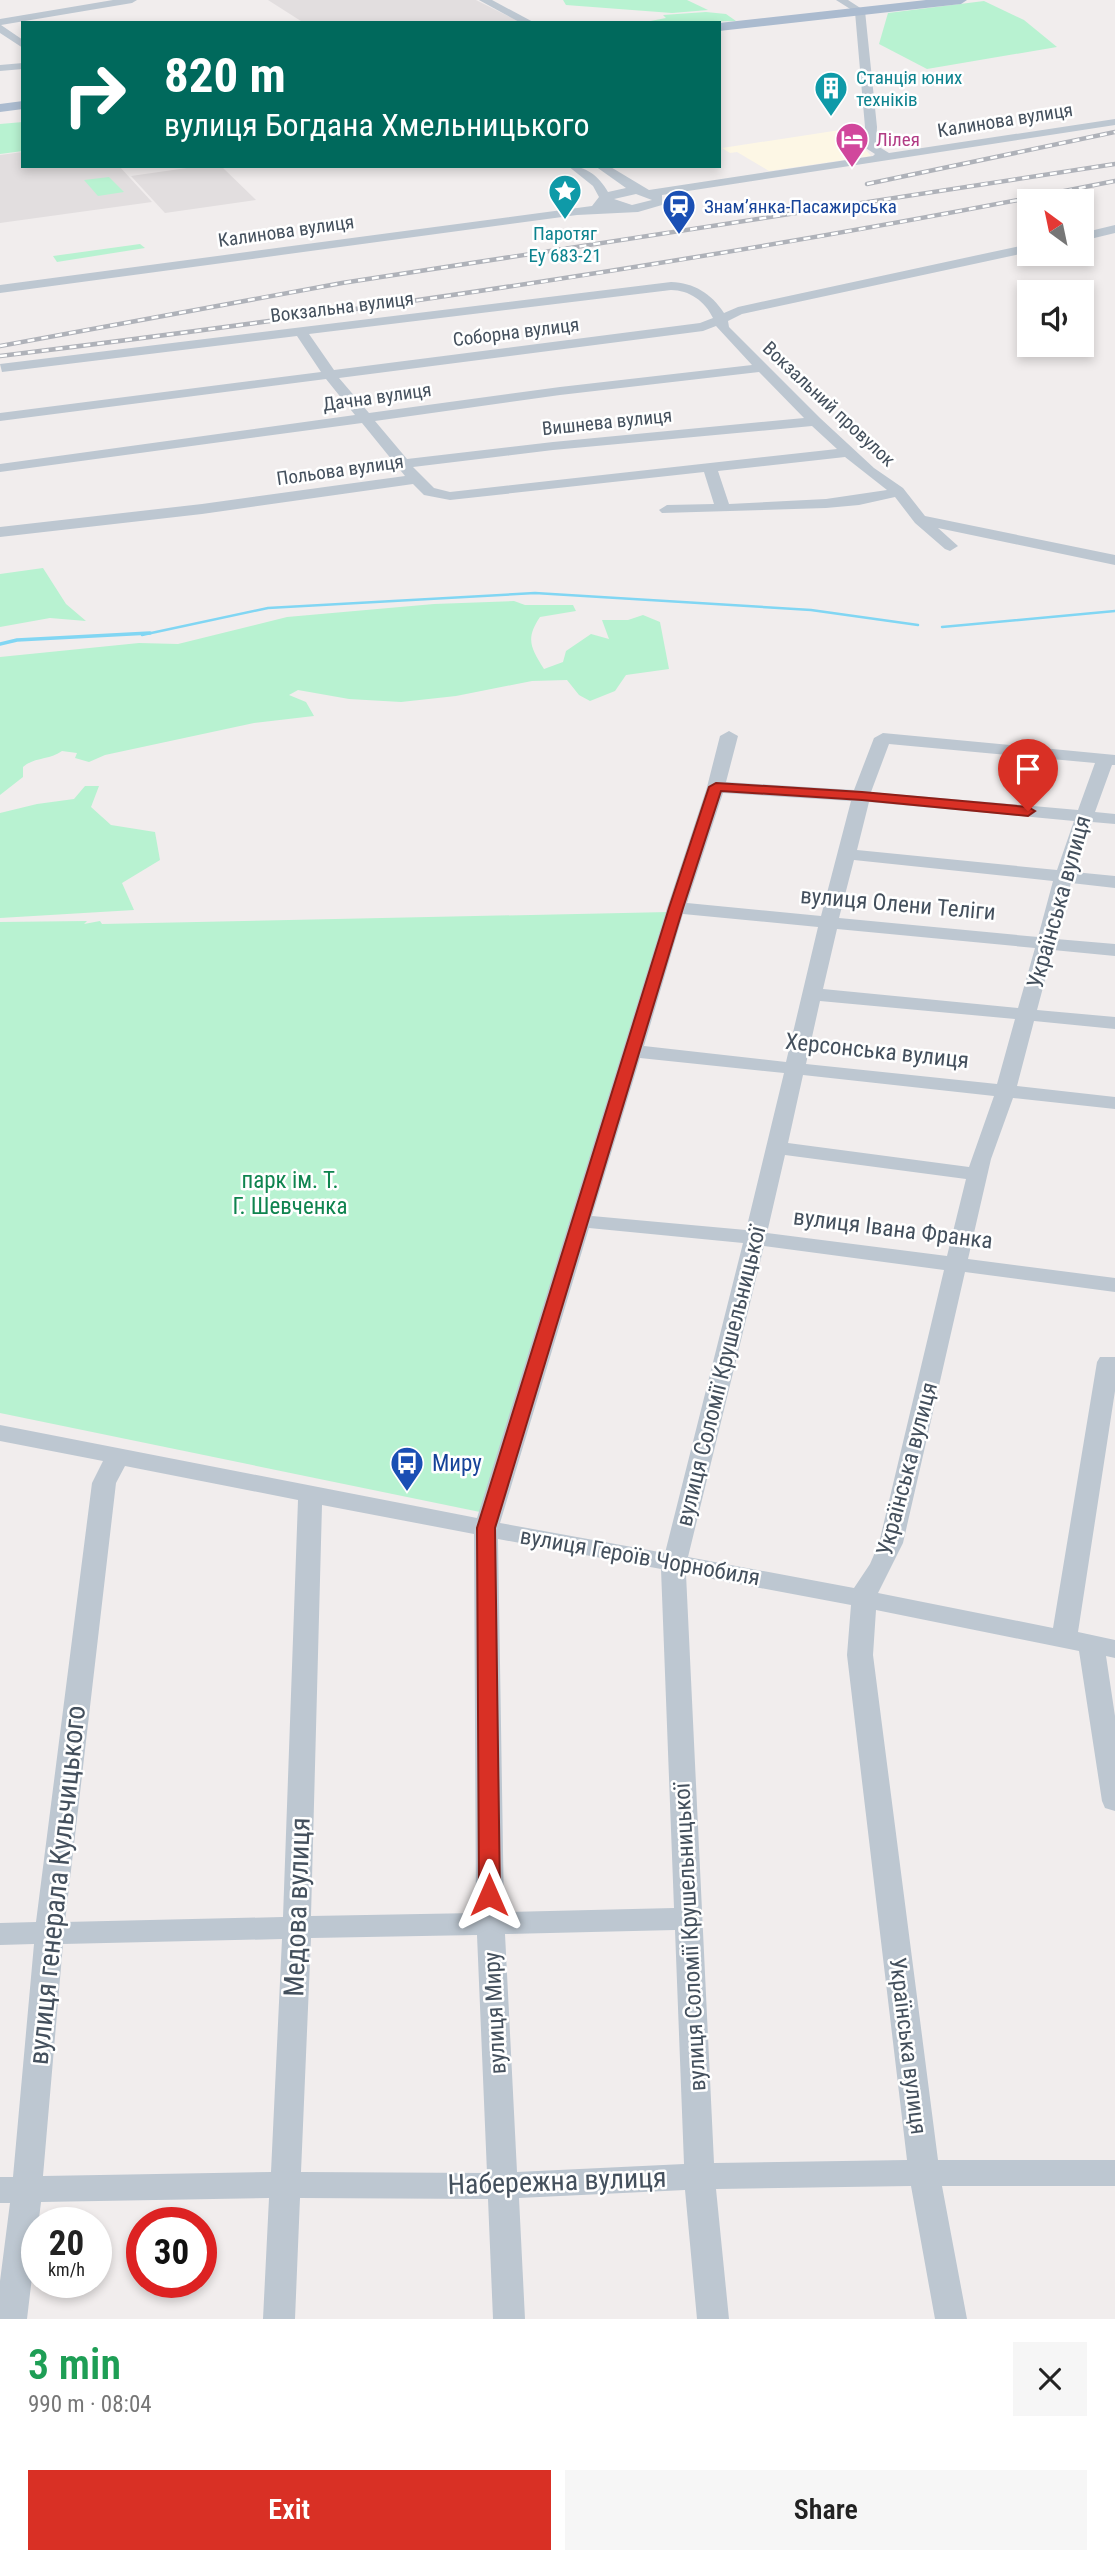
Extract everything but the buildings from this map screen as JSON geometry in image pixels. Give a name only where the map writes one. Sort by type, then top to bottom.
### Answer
[{"type":"main road","points":[[721,27],[961,0]]},
{"type":"main road","points":[[0,108],[21,105]]},
{"type":"street","points":[[59,0],[92,16]]},
{"type":"street","points":[[0,22],[132,0]]},
{"type":"street","points":[[484,0],[526,21]]},
{"type":"street","points":[[841,0],[860,11],[871,127],[870,147],[884,155],[875,159]]},
{"type":"street","points":[[0,28],[21,44]]},
{"type":"street","points":[[0,68],[21,66]]},
{"type":"street","name":"Калинова вулиця","points":[[651,193],[1115,122]]},
{"type":"street","points":[[577,168],[598,184],[611,204],[630,208]]},
{"type":"street","points":[[604,168],[637,190]]},
{"type":"street","points":[[637,190],[657,195],[658,202],[648,207],[577,211],[597,205],[615,192],[637,190]]},
{"type":"street","name":"Калинова вулиця","points":[[0,289],[577,211]]},
{"type":"street","points":[[1094,234],[1115,229]]},
{"type":"street","name":"Соборна вулиця","points":[[0,417],[703,327],[738,311],[1017,251]]},
{"type":"street","name":"Вокзальний провулок","points":[[687,286],[706,300],[722,320],[723,328],[760,368],[847,452],[898,491],[919,520],[950,546]]},
{"type":"street","name":"Вокзальна вулиця","points":[[2,368],[687,286]]},
{"type":"street","points":[[300,331],[330,375],[416,479]]},
{"type":"street","name":"Дачна вулиця","points":[[0,468],[560,391],[760,368]]},
{"type":"street","name":"Вишнева вулиця","points":[[403,464],[553,446],[815,421]]},
{"type":"street","name":"Польова вулиця","points":[[0,532],[202,509],[416,479],[429,492],[450,496],[847,452]]},
{"type":"street","points":[[710,469],[723,508]]},
{"type":"street","points":[[667,510],[797,506],[892,496],[898,491]]},
{"type":"street","points":[[919,520],[1115,560]]},
{"type":"street","name":"вулиця Миру","points":[[509,2319],[490,1922],[486,1528],[676,908],[716,787],[729,736]]},
{"type":"street","name":"вулиця Соломії Крушельницької","points":[[713,2319],[701,2176],[673,1563],[755,1239],[829,922],[862,796],[880,740],[891,738],[1110,760]]},
{"type":"street","name":"Українська вулиця","points":[[951,2319],[925,2173],[860,1655],[864,1599],[867,1586],[881,1567],[891,1543],[977,1174],[1006,1090],[1063,878],[1084,817],[1110,760]]},
{"type":"street","points":[[716,787],[862,796],[1115,819]]},
{"type":"street","points":[[847,854],[1115,882]]},
{"type":"street","name":"вулиця Олени Теліги","points":[[676,908],[1115,950]]},
{"type":"street","points":[[812,994],[1115,1023]]},
{"type":"street","name":"Херсонська вулиця","points":[[634,1051],[794,1066],[1115,1103]]},
{"type":"street","points":[[776,1148],[977,1174]]},
{"type":"street","name":"вулиця Івана Франка","points":[[580,1221],[957,1263],[1115,1285]]},
{"type":"street","points":[[1063,1639],[1108,1362]]},
{"type":"street","name":"вулиця Героїв Чорнобиля","points":[[0,1433],[1103,1647]]},
{"type":"street","name":"вулиця генерала Кульчицького","points":[[11,2319],[13,2189],[49,1932],[104,1483],[118,1455]]},
{"type":"street","name":"Медова вулиця","points":[[279,2319],[283,2185],[297,1926],[310,1495]]},
{"type":"street","points":[[1103,1647],[1115,1801]]},
{"type":"street","points":[[0,1934],[690,1919]]},
{"type":"street","name":"Набережна вулиця","points":[[13,2189],[283,2185],[504,2186],[701,2176],[1115,2174]]},
{"type":"shaded area","points":[[268,0],[476,0],[518,21],[301,21]]},
{"type":"shaded area","points":[[840,130],[863,130],[865,149],[871,156],[769,171],[737,152],[730,153],[722,148]]},
{"type":"shaded area","points":[[21,152],[21,168],[121,168],[152,202],[0,223],[0,155]]},
{"type":"shaded area","points":[[187,168],[223,168],[256,200],[165,213],[131,176]]},
{"type":"green space","points":[[563,0],[687,0],[708,10],[672,13],[566,5]]},
{"type":"green space","points":[[984,1],[1024,20],[1057,47],[927,69],[879,44],[888,13]]},
{"type":"green space","points":[[706,12],[726,14],[736,21],[650,21],[666,18],[663,15]]},
{"type":"green space","points":[[21,122],[21,151],[0,154],[0,124]]},
{"type":"green space","points":[[109,177],[124,192],[98,196],[84,180]]},
{"type":"green space","points":[[140,244],[145,248],[57,262],[53,256]]},
{"type":"green space","points":[[43,568],[66,604],[86,621],[50,618],[0,627],[0,574]]},
{"type":"green space","points":[[514,601],[525,605],[573,605],[576,611],[540,617],[535,625],[531,643],[544,669],[563,662],[566,651],[591,634],[609,639],[602,620],[628,620],[643,615],[660,622],[669,669],[626,675],[615,691],[590,701],[579,695],[567,680],[532,681],[456,696],[401,702],[349,699],[298,690],[289,695],[306,702],[314,716],[254,723],[105,755],[89,762],[75,758],[77,753],[62,751],[27,764],[23,767],[23,777],[0,795],[0,657],[139,643],[178,644],[287,617],[434,604]]},
{"type":"green space","points":[[85,786],[99,786],[91,807],[111,825],[155,832],[160,860],[122,883],[134,910],[0,918],[0,813],[74,799]]},
{"type":"green space","name":"парк ім. Т. Г. Шевченка","points":[[669,912],[480,1512],[0,1413],[0,922],[87,921],[84,924],[100,921],[102,924]]},
{"type":"waterway","points":[[142,635],[268,608],[535,593],[811,610],[918,625]]},
{"type":"waterway","points":[[942,627],[1115,611]]},
{"type":"waterway","points":[[0,644],[17,640],[150,633]]},
{"type":"railway","points":[[867,184],[1115,132]]},
{"type":"railway","points":[[0,346],[342,283],[1115,164]]},
{"type":"railway","points":[[0,356],[280,320],[559,279],[838,233],[1115,181]]},
{"type":"place","name":"Станція юних техніків","points":[[831,118]]},
{"type":"place","name":"Лілея","points":[[852,169]]},
{"type":"place","name":"Паротяг Еу 683-21","points":[[565,221]]},
{"type":"place","name":"Знам’янка-Пасажирська","points":[[679,236]]},
{"type":"place","name":"Миру","points":[[407,1493]]},
{"type":"route","points":[[489,1895],[486,1528],[676,908],[716,787],[862,796],[1028,811]]}]
